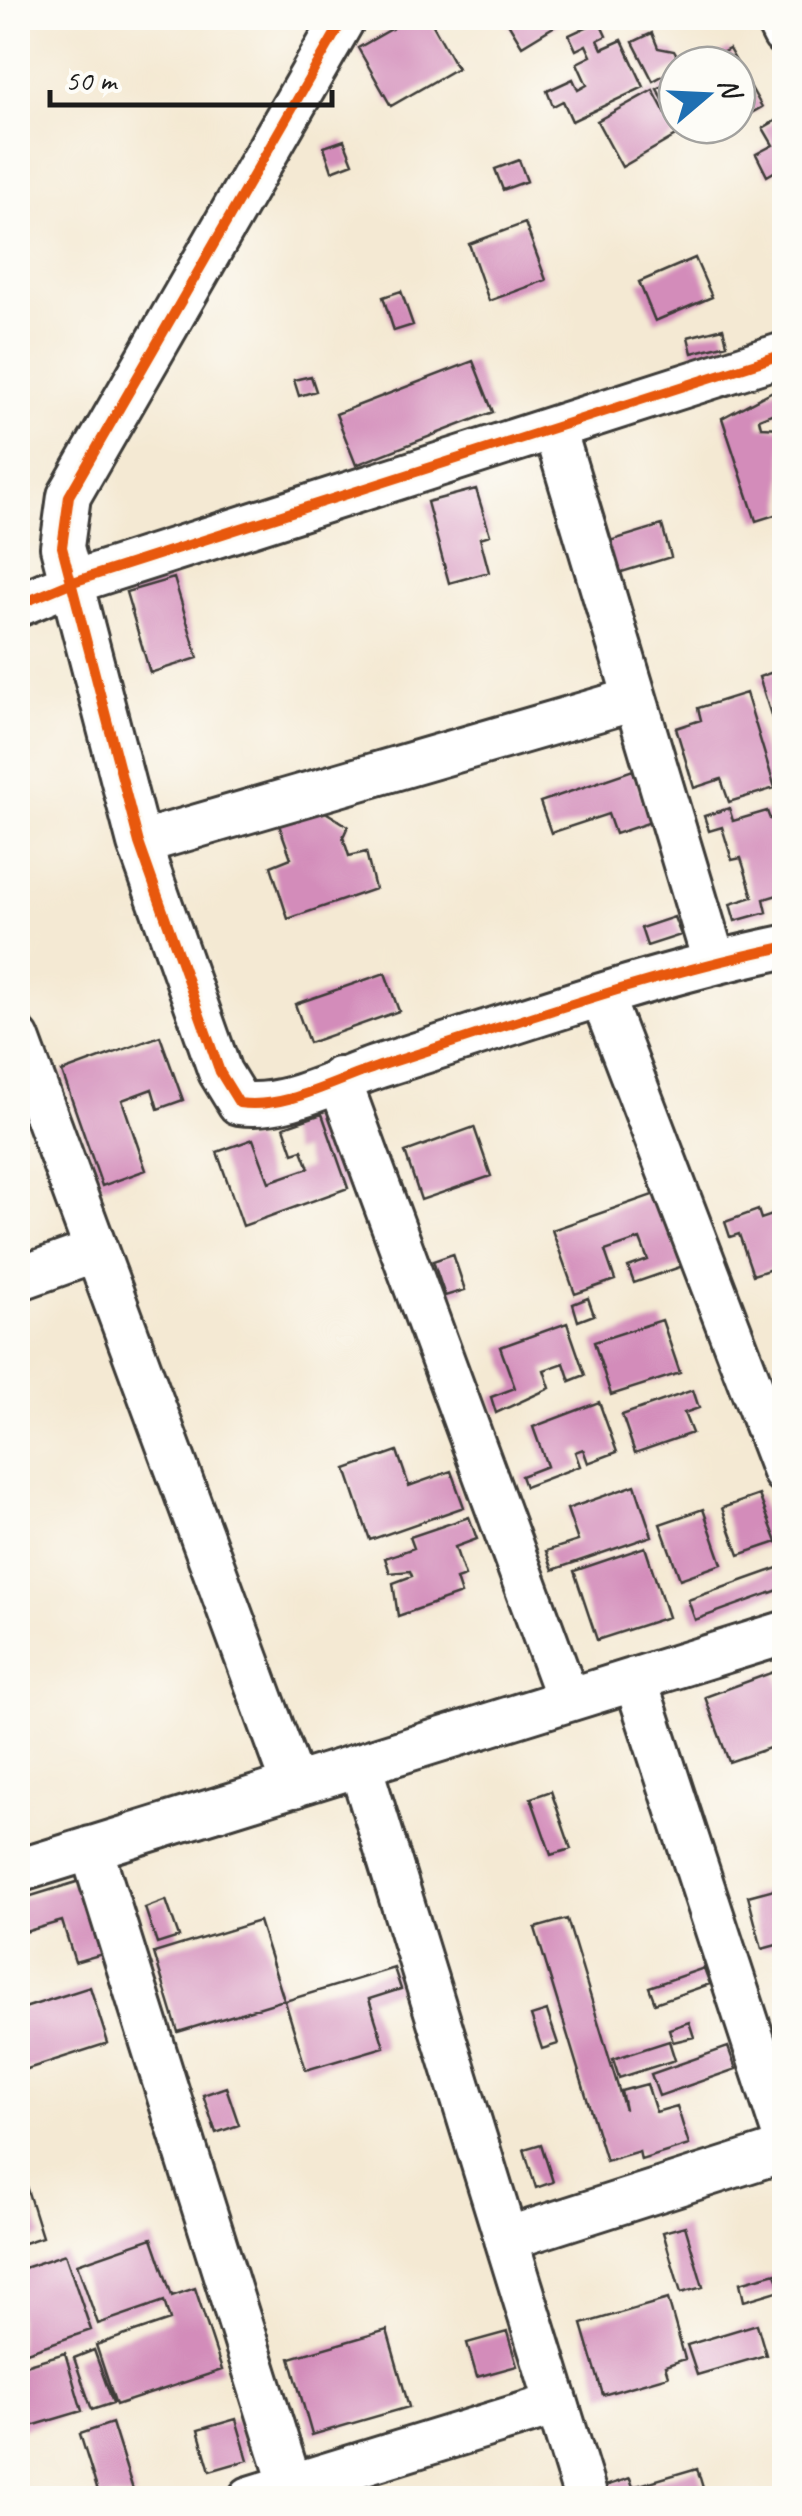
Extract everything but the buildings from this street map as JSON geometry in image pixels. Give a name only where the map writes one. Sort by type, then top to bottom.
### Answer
[{"type":"street","points":[[344,18],[70,496],[62,547],[139,844],[220,1072],[239,1104],[264,1107],[339,1078],[602,996],[714,962],[784,947]]},
{"type":"street","points":[[776,18],[784,34]]},
{"type":"street","points":[[18,605],[72,582],[784,354]]},
{"type":"street","points":[[554,428],[714,962]]},
{"type":"street","points":[[139,844],[635,698]]},
{"type":"street","points":[[602,996],[784,1472]]},
{"type":"street","points":[[18,1039],[294,1786]]},
{"type":"street","points":[[339,1078],[568,1700]]},
{"type":"street","points":[[18,1278],[96,1251]]},
{"type":"street","points":[[18,1871],[784,1633]]},
{"type":"street","points":[[634,1679],[784,2135]]},
{"type":"street","points":[[360,1765],[586,2498]]},
{"type":"street","points":[[91,1848],[291,2486]]},
{"type":"street","points":[[506,2238],[784,2150]]},
{"type":"street","points":[[250,2498],[557,2404]]},
{"type":"cycle path","points":[[344,18],[69,496],[62,547],[139,843],[220,1072],[239,1103],[275,1102],[582,1001],[784,947]]},
{"type":"cycle path","points":[[18,605],[73,582],[784,354]]}]
